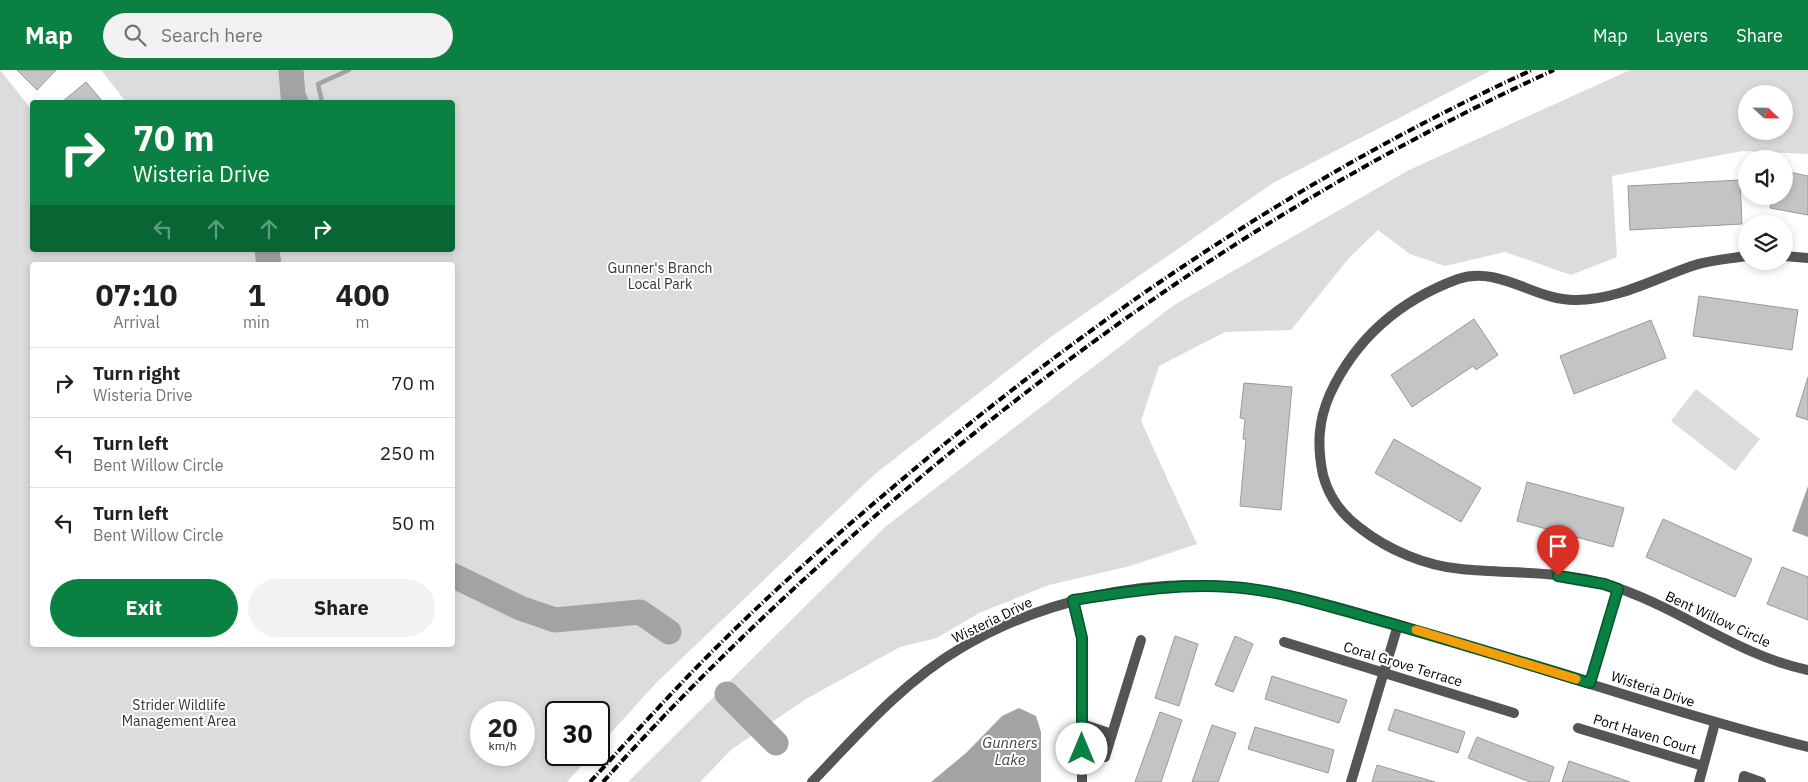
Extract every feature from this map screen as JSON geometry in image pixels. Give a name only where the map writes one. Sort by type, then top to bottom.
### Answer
[{"type":"street","name":"Bent Willow Circle","points":[[1738,257],[1696,264],[1608,297],[1565,300],[1549,297],[1502,279],[1480,275],[1460,279],[1409,302],[1375,328],[1340,372],[1324,408],[1319,430],[1319,450],[1324,479],[1334,502],[1343,515],[1394,550],[1431,563],[1458,569],[1528,572],[1564,576],[1604,584],[1634,594],[1759,654],[1808,670]]},
{"type":"street","points":[[1793,257],[1808,258]]},
{"type":"street","name":"Wisteria Drive","points":[[812,782],[882,710],[928,671],[961,648],[1016,620],[1073,600],[1169,586],[1232,587],[1294,597],[1398,625],[1715,723],[1808,747]]},
{"type":"street","points":[[1590,683],[1618,589]]},
{"type":"street","points":[[1073,600],[1082,638],[1082,782]]},
{"type":"street","points":[[1351,782],[1398,625]]},
{"type":"street","points":[[1105,757],[1141,640]]},
{"type":"street","name":"Coral Grove Terrace","points":[[1284,642],[1514,713]]},
{"type":"street","points":[[1699,782],[1715,723]]},
{"type":"street","points":[[1082,724],[1112,734]]},
{"type":"street","name":"Port Haven Court","points":[[1578,728],[1704,766]]},
{"type":"street","points":[[1742,782],[1744,776],[1761,782]]},
{"type":"green space","name":"Gunner's Branch Local Park","points":[[0,70],[30,108],[30,252],[455,252],[455,100],[124,100],[101,70],[1492,70],[1273,183],[1052,336],[875,474],[657,682],[610,734],[610,701],[545,701],[545,766],[581,766],[567,782],[0,782]]},
{"type":"green space","points":[[1630,70],[1808,70],[1808,154],[1793,153],[1793,150],[1738,150],[1738,152],[1612,176],[1617,257],[1571,275],[1505,252],[1445,266],[1410,254],[1378,230],[1349,258],[1291,330],[1225,332],[1159,366],[1141,421],[1197,544],[1130,566],[1049,585],[979,613],[937,638],[900,647],[806,699],[732,749],[700,782],[628,782],[885,527],[1174,305],[1409,170]]},
{"type":"green space","points":[[1696,389],[1760,439],[1735,471],[1671,421]]},
{"type":"water","points":[[1808,486],[1808,537],[1792,531]]},
{"type":"water","name":"Gunners Lake","points":[[1019,708],[1036,716],[1041,732],[1041,782],[931,782],[966,753],[1002,716]]},
{"type":"building","points":[[17,70],[56,70],[37,90]]},
{"type":"building","points":[[86,82],[101,100],[64,100]]},
{"type":"building","points":[[1793,173],[1808,176],[1808,215],[1770,208],[1771,205],[1793,205]]},
{"type":"building","points":[[1738,180],[1738,205],[1741,205],[1742,215],[1738,215],[1738,224],[1630,230],[1628,186]]},
{"type":"building","points":[[1699,296],[1798,310],[1792,350],[1693,336]]},
{"type":"building","points":[[1474,319],[1498,355],[1476,370],[1473,366],[1412,407],[1391,375]]},
{"type":"building","points":[[1651,320],[1666,358],[1574,394],[1560,356]]},
{"type":"building","points":[[1808,377],[1808,420],[1796,416]]},
{"type":"building","points":[[1244,383],[1292,387],[1281,510],[1240,506],[1246,439],[1243,439],[1245,419],[1240,418]]},
{"type":"building","points":[[1394,439],[1481,488],[1461,522],[1375,473]]},
{"type":"building","points":[[1527,482],[1624,508],[1613,547],[1517,521]]},
{"type":"building","points":[[1663,519],[1752,559],[1735,597],[1646,557]]},
{"type":"building","points":[[1782,567],[1808,577],[1808,620],[1767,604]]},
{"type":"building","points":[[1175,636],[1198,644],[1179,706],[1155,698]]},
{"type":"building","points":[[1235,636],[1253,644],[1233,692],[1215,685]]},
{"type":"building","points":[[1272,676],[1347,700],[1339,723],[1265,699]]},
{"type":"building","points":[[1395,709],[1465,732],[1458,753],[1388,730]]},
{"type":"building","points":[[1160,712],[1182,720],[1161,782],[1135,782]]},
{"type":"building","points":[[1212,725],[1236,733],[1218,782],[1192,782]]},
{"type":"building","points":[[1255,727],[1334,750],[1328,773],[1248,749]]},
{"type":"building","points":[[1477,737],[1554,767],[1549,782],[1530,782],[1468,758]]},
{"type":"building","points":[[1569,761],[1630,782],[1562,782]]},
{"type":"building","points":[[1377,765],[1435,782],[1372,782]]},
{"type":"waterway","points":[[291,70],[295,100]]},
{"type":"waterway","points":[[322,100],[318,84],[349,70]]},
{"type":"waterway","points":[[267,252],[269,262]]},
{"type":"waterway","points":[[455,576],[520,608],[555,620],[640,612],[669,632]]},
{"type":"waterway","points":[[727,694],[776,743]]},
{"type":"railway","points":[[590,782],[696,668],[801,567],[912,471],[1057,356],[1132,301],[1287,200],[1449,110],[1532,70]]},
{"type":"railway","points":[[603,782],[719,660],[843,544],[928,471],[1076,355],[1228,249],[1306,201],[1386,155],[1469,111],[1554,70]]},
{"type":"slow traffic","points":[[1416,630],[1576,679]]},
{"type":"route","points":[[1082,749],[1082,638],[1073,600],[1169,586],[1232,587],[1294,597],[1381,620],[1590,683],[1618,589],[1604,584],[1558,576]]},
{"type":"park label","name":"Strider Wildlife Management Area","points":[[179,714]]}]
